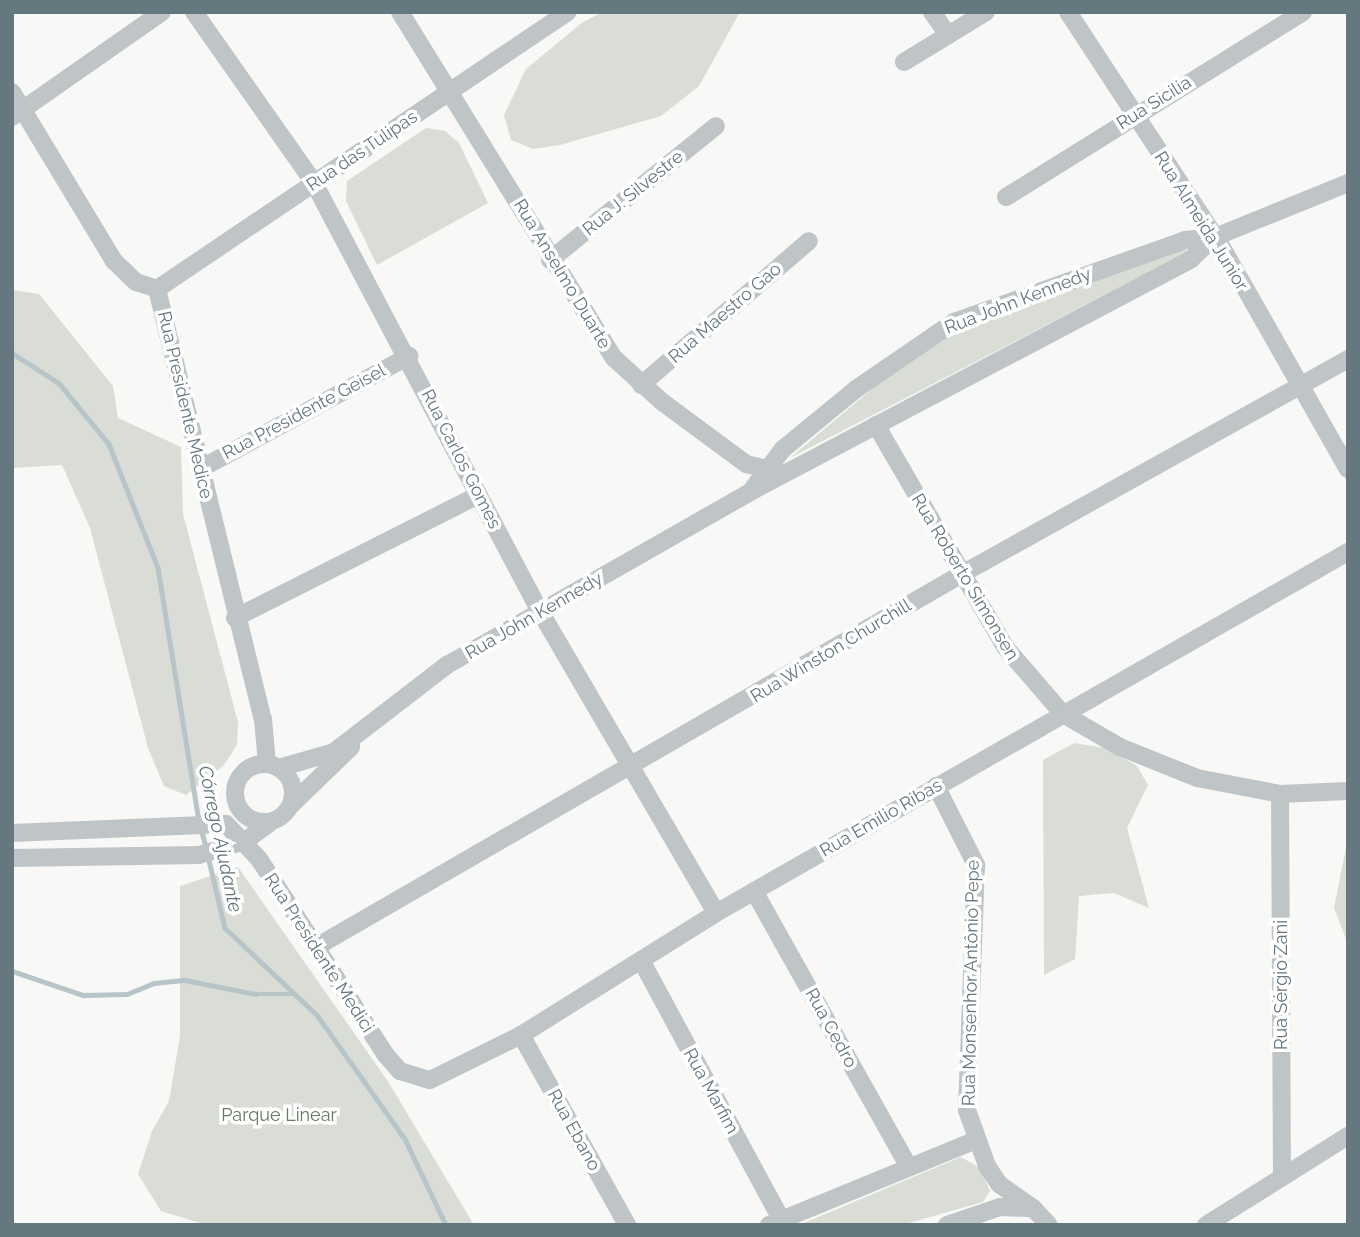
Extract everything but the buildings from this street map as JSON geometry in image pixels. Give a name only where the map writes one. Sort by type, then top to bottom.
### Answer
[{"type":"street","points":[[17,113],[162,12]]},
{"type":"street","name":"Rua Carlos Gomes","points":[[194,12],[314,183],[409,356],[541,613],[716,913]]},
{"type":"street","name":"Rua Anselmo Duarte","points":[[400,12],[451,91],[600,341],[641,385],[746,464],[777,471]]},
{"type":"street","name":"Rua das Tulipas","points":[[157,289],[567,12]]},
{"type":"street","points":[[932,12],[948,35]]},
{"type":"street","points":[[904,62],[986,12]]},
{"type":"street","name":"Rua Almeida Junior","points":[[1068,12],[1215,237],[1348,470]]},
{"type":"street","name":"Rua Sicilia","points":[[1006,197],[1133,115],[1303,12]]},
{"type":"street","name":"Rua Presidente Medice","points":[[12,93],[17,113],[114,261],[136,282],[157,289],[273,766]]},
{"type":"street","name":"Rua J. Silvestre","points":[[550,260],[716,126]]},
{"type":"street","name":"Rua John Kennedy","points":[[777,471],[783,449],[856,388],[954,322],[1185,240],[1215,237],[1348,183]]},
{"type":"street","name":"Rua John Kennedy","points":[[273,766],[334,752],[447,665],[750,492],[777,471],[876,425],[1191,259],[1215,237]]},
{"type":"street","name":"Rua Maestro Gao","points":[[641,385],[809,241]]},
{"type":"street","name":"Rua Presidente Geisel","points":[[200,469],[409,356]]},
{"type":"street","name":"Rua Winston Churchill","points":[[316,947],[632,768],[960,575],[1348,359]]},
{"type":"street","name":"Rua Roberto Simonsen","points":[[876,425],[960,575],[1006,648],[1063,714],[1120,747],[1197,778],[1280,794],[1348,791]]},
{"type":"street","points":[[235,618],[479,495]]},
{"type":"street","name":"Rua Emilio Ribas","points":[[415,1077],[430,1080],[444,1076],[521,1035],[642,962],[716,913],[1348,552]]},
{"type":"street","name":"Rua John Kennedy","points":[[290,806],[363,732]]},
{"type":"street","points":[[12,858],[195,854],[222,836],[241,775],[273,766],[290,781],[290,806],[245,841]]},
{"type":"street","name":"Rua Monsenhor Antônio Pepe","points":[[936,786],[976,865],[966,1089],[976,1140],[999,1184],[1033,1208],[1049,1225]]},
{"type":"street","name":"Rua Sérgio Zani","points":[[1280,794],[1282,1177]]},
{"type":"street","points":[[235,799],[243,814],[268,824]]},
{"type":"street","points":[[12,833],[160,829],[222,836]]},
{"type":"street","points":[[160,829],[178,836],[195,854]]},
{"type":"street","name":"Rua Presidente Medici","points":[[222,836],[245,841],[385,1054],[400,1071],[415,1077]]},
{"type":"street","name":"Rua Cedro","points":[[754,891],[908,1165]]},
{"type":"street","name":"Rua Marfim","points":[[642,962],[775,1222]]},
{"type":"street","name":"Rua Ebano","points":[[521,1035],[627,1225]]},
{"type":"street","points":[[1206,1225],[1348,1136]]},
{"type":"street","points":[[775,1222],[908,1165],[976,1140]]},
{"type":"street","points":[[947,1225],[1000,1207],[1033,1208]]},
{"type":"green space","points":[[603,12],[740,12],[699,86],[661,116],[560,145],[533,149],[511,140],[504,115],[526,69],[583,22]]},
{"type":"green space","points":[[426,128],[445,131],[459,143],[488,203],[377,265],[346,201],[347,181]]},
{"type":"green space","points":[[1184,247],[1187,252],[790,458],[910,357],[958,327]]},
{"type":"green space","points":[[12,290],[39,294],[113,386],[118,418],[181,447],[183,514],[238,722],[237,745],[224,765],[186,795],[164,786],[148,748],[90,528],[62,465],[12,468]]},
{"type":"green space","points":[[1074,743],[1105,748],[1137,766],[1148,785],[1127,828],[1149,908],[1114,893],[1079,896],[1075,959],[1044,975],[1043,760]]},
{"type":"green space","points":[[1348,838],[1348,944],[1334,908]]},
{"type":"green space","name":"Parque Linear","points":[[238,867],[389,1083],[474,1225],[207,1225],[161,1211],[138,1174],[152,1131],[169,1101],[180,1036],[180,886]]},
{"type":"green space","points":[[961,1157],[980,1168],[990,1191],[983,1202],[902,1225],[799,1225]]},
{"type":"waterway","name":"Córrego Ajudante","points":[[12,353],[59,383],[109,444],[158,568],[199,820]]},
{"type":"waterway","name":"Córrego Ajudante","points":[[201,829],[206,847]]},
{"type":"waterway","name":"Córrego Ajudante","points":[[208,856],[225,928],[317,1015],[405,1139],[446,1225]]},
{"type":"waterway","points":[[12,971],[83,995],[127,994],[154,983],[185,980],[256,994],[294,994]]}]
